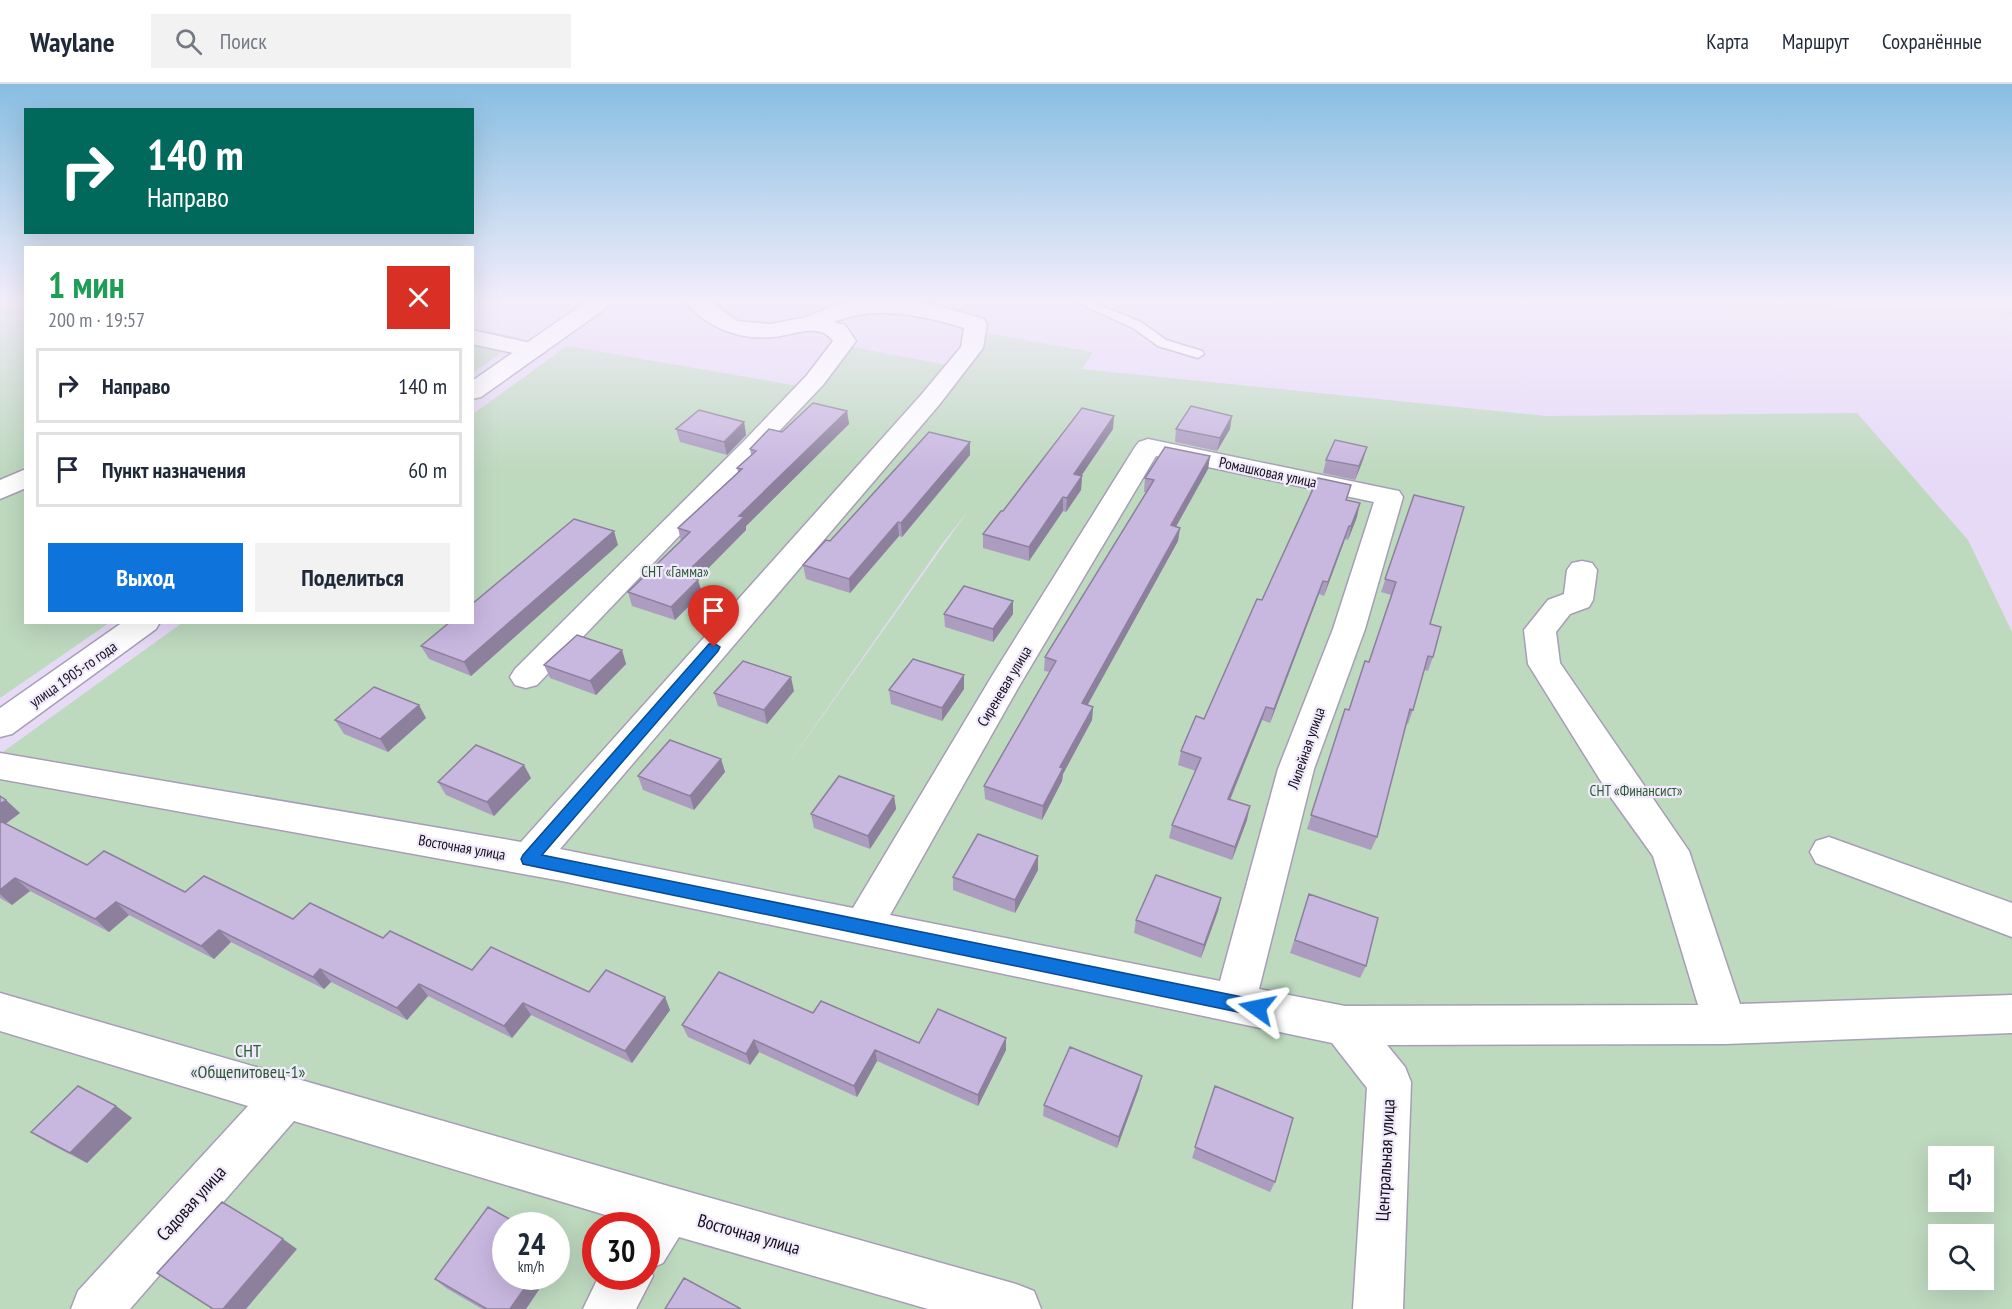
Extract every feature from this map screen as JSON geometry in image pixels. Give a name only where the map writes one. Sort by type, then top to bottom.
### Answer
[{"type":"street","points":[[474,391],[520,358]]},
{"type":"street","points":[[526,677],[660,544],[815,380],[832,358]]},
{"type":"street","points":[[529,859],[930,400],[964,358]]},
{"type":"street","name":"Ромашковая улица","points":[[1148,447],[1389,496]]},
{"type":"street","name":"Сиреневая улица","points":[[863,927],[1004,684],[1148,447]]},
{"type":"street","points":[[0,491],[24,478]]},
{"type":"street","name":"Лилейная улица","points":[[1235,1003],[1296,769],[1349,628],[1389,496]]},
{"type":"street","points":[[1582,570],[1578,600],[1559,607],[1540,630],[1544,664],[1625,789],[1670,851],[1725,1024]]},
{"type":"street","name":"улица 1905-го года","points":[[0,725],[142,624]]},
{"type":"street","name":"Восточная улица","points":[[0,766],[529,859],[1345,1026],[1725,1024],[2012,1014]]},
{"type":"street","points":[[1829,852],[2012,920]]},
{"type":"street","name":"Восточная улица","points":[[0,1012],[286,1097],[612,1212]]},
{"type":"street","name":"Центральная улица","points":[[1345,1026],[1389,1082],[1378,1309]]},
{"type":"street","name":"Садовая улица","points":[[96,1309],[286,1097]]},
{"type":"street","name":"Восточная улица","points":[[660,1229],[1016,1309]]},
{"type":"street","points":[[608,1309],[620,1290]]},
{"type":"green space","points":[[0,358],[24,358],[24,624],[108,624],[0,698]]},
{"type":"green space","points":[[474,358],[494,358],[474,372]]},
{"type":"green space","points":[[550,358],[637,358],[816,389],[843,358],[911,358],[947,365],[954,358],[1089,358],[1082,369],[1546,416],[1857,413],[1968,540],[2012,632],[2012,1309],[0,1309],[0,754],[181,624],[474,624],[474,413]],"holes":[[[968,511],[777,780],[942,544]]]},
{"type":"building","points":[[813,403],[847,411],[739,516],[744,517],[684,575],[698,580],[671,607],[628,592],[690,532],[678,528],[742,469],[737,468],[756,451],[750,449],[769,429],[782,432]]},
{"type":"building","points":[[1191,406],[1232,416],[1220,438],[1176,429]]},
{"type":"building","points":[[1082,408],[1114,416],[1074,474],[1082,476],[1067,498],[1063,497],[1029,547],[983,534],[1003,511]]},
{"type":"building","points":[[699,410],[744,422],[724,442],[676,429]]},
{"type":"building","points":[[929,432],[970,442],[901,523],[898,522],[849,579],[803,565],[826,540],[830,541]]},
{"type":"building","points":[[1335,440],[1367,447],[1359,466],[1326,460]]},
{"type":"building","points":[[1165,447],[1210,456],[1171,525],[1180,528],[1082,703],[1093,707],[1060,767],[1063,768],[1043,806],[984,786],[1056,661],[1045,657],[1154,480],[1145,478]]},
{"type":"building","points":[[1318,478],[1351,485],[1346,500],[1360,503],[1328,582],[1323,581],[1274,709],[1266,707],[1228,799],[1250,806],[1235,847],[1172,825],[1201,758],[1181,751],[1196,716],[1204,719],[1257,599],[1262,600]]},
{"type":"building","points":[[1414,495],[1464,507],[1430,624],[1441,627],[1433,657],[1428,656],[1413,710],[1410,709],[1377,837],[1311,815],[1345,709],[1349,710],[1365,661],[1369,662],[1396,582],[1385,579]]},
{"type":"building","points":[[574,519],[614,531],[464,662],[421,646],[448,624],[474,624],[474,602]]},
{"type":"building","points":[[964,586],[1013,601],[993,629],[944,614]]},
{"type":"building","points":[[577,635],[622,650],[590,681],[544,665]]},
{"type":"building","points":[[913,659],[964,675],[942,708],[889,690]]},
{"type":"building","points":[[743,661],[791,677],[764,710],[714,693]]},
{"type":"building","points":[[374,687],[419,705],[380,739],[335,720]]},
{"type":"building","points":[[670,740],[721,759],[690,796],[638,776]]},
{"type":"building","points":[[476,745],[524,765],[487,802],[438,782]]},
{"type":"building","points":[[839,776],[894,796],[868,836],[811,814]]},
{"type":"building","points":[[0,796],[6,800],[0,804]]},
{"type":"building","points":[[0,821],[87,865],[104,851],[185,892],[204,876],[293,919],[310,903],[383,938],[390,931],[472,970],[491,947],[589,992],[606,970],[665,997],[625,1051],[523,1003],[504,1026],[419,984],[397,1008],[320,969],[313,977],[219,930],[201,946],[116,902],[95,919],[15,878],[0,890]]},
{"type":"building","points":[[978,834],[1038,856],[1015,900],[953,877]]},
{"type":"building","points":[[1156,875],[1221,898],[1204,945],[1136,920]]},
{"type":"building","points":[[1309,894],[1378,918],[1366,966],[1295,940]]},
{"type":"building","points":[[719,972],[813,1013],[821,1001],[919,1043],[938,1009],[1006,1038],[978,1095],[875,1050],[854,1086],[754,1040],[746,1054],[682,1025]]},
{"type":"building","points":[[1070,1047],[1142,1076],[1119,1137],[1044,1105]]},
{"type":"building","points":[[78,1086],[116,1106],[70,1153],[31,1132]]},
{"type":"building","points":[[1215,1086],[1293,1118],[1275,1182],[1195,1147]]},
{"type":"building","points":[[222,1202],[283,1239],[223,1309],[213,1309],[157,1273]]},
{"type":"building","points":[[488,1207],[497,1212],[492,1212],[492,1290],[523,1290],[510,1309],[487,1309],[435,1279]]},
{"type":"building","points":[[684,1278],[741,1309],[665,1309]]},
{"type":"route","points":[[714,647],[529,859],[1257,1008]]},
{"type":"park label","name":"СНТ «Гамма»","points":[[675,571]]},
{"type":"park label","name":"СНТ «Финансист»","points":[[1636,790]]},
{"type":"park label","name":"СНТ «Общепитовец-1»","points":[[248,1060]]}]
